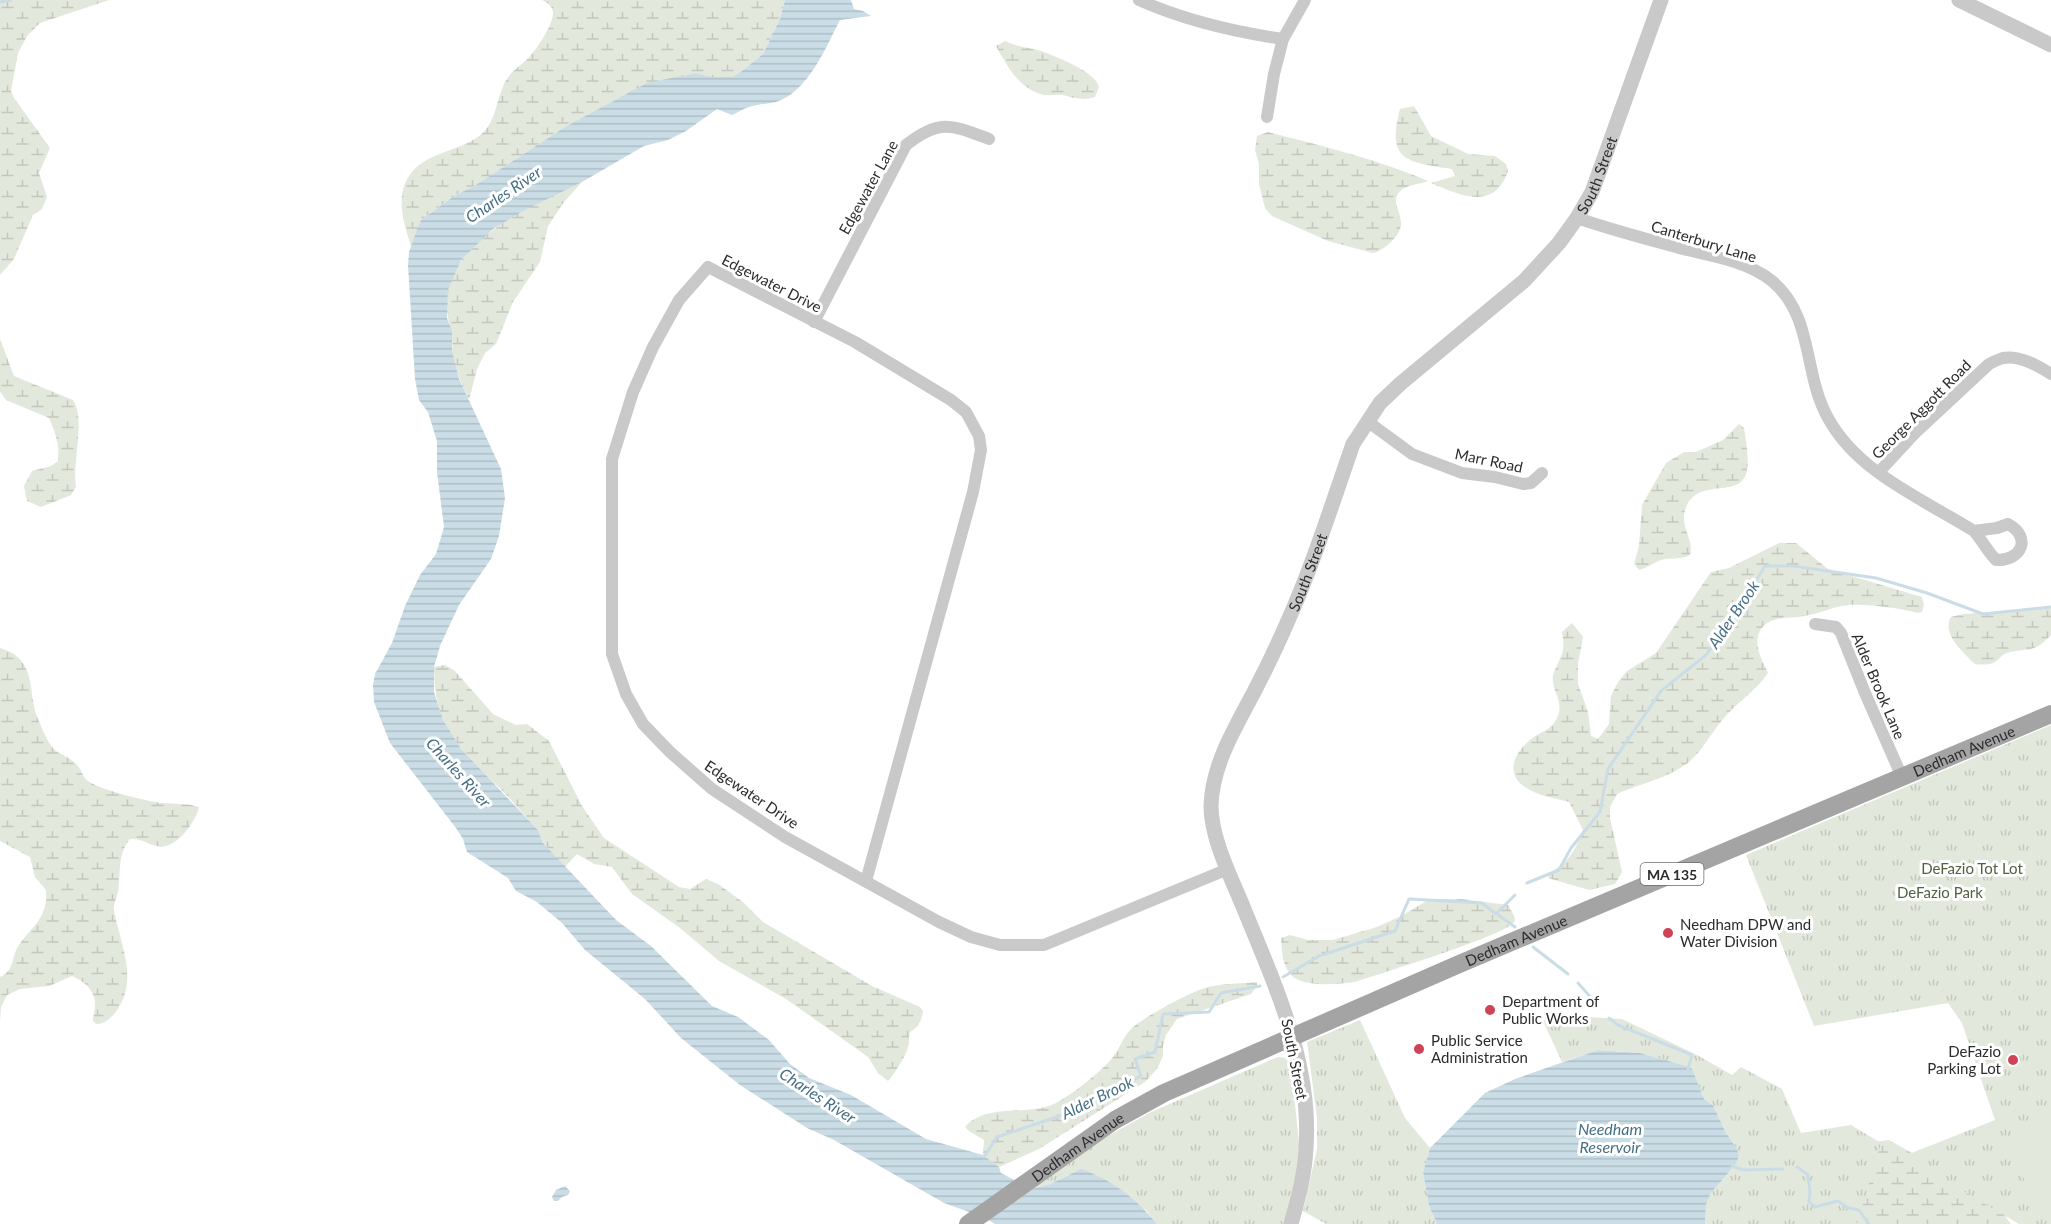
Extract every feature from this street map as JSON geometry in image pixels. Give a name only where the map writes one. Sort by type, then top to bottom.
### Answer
[{"type":"main road","name":"Dedham Avenue","points":[[969,1223],[1106,1126],[1143,1104],[1293,1037],[2051,714]]},
{"type":"street","points":[[1139,0],[1182,15],[1256,35],[1283,39]]},
{"type":"street","points":[[1268,117],[1274,74],[1283,39],[1305,0]]},
{"type":"street","name":"South Street","points":[[1291,1224],[1304,1171],[1307,1143],[1304,1097],[1293,1037],[1284,1005],[1228,869],[1212,815],[1212,795],[1216,775],[1227,744],[1294,606],[1353,444],[1380,403],[1524,281],[1559,243],[1577,218],[1592,192],[1661,0]]},
{"type":"street","points":[[1959,0],[1984,10],[2051,45]]},
{"type":"street","name":"Edgewater Lane","points":[[814,322],[906,145],[932,129],[952,126],[989,139]]},
{"type":"street","name":"Canterbury Lane","points":[[1577,218],[1611,230],[1749,267],[1772,281],[1789,298],[1801,320],[1816,392],[1828,419],[1846,444],[1902,489],[1974,531]]},
{"type":"street","name":"Edgewater Drive","points":[[866,881],[973,492],[981,450],[979,436],[966,412],[951,400],[855,342],[708,267],[679,300],[653,347],[633,392],[612,459],[612,654],[626,694],[643,724],[670,752],[712,789],[785,837],[939,922],[971,937],[1000,945],[1044,945],[1228,869]]},
{"type":"street","name":"George Aggott Road","points":[[1879,472],[1916,432],[1989,364],[2003,358],[2020,359],[2037,365],[2051,374]]},
{"type":"street","name":"Marr Road","points":[[1367,420],[1412,454],[1462,473],[1495,477],[1523,484],[1531,483],[1542,473]]},
{"type":"street","name":"Alder Brook Lane","points":[[1815,624],[1839,629],[1864,693],[1902,777]]},
{"type":"green space","points":[[0,0],[109,0],[40,23],[27,36],[18,53],[11,91],[50,148],[39,173],[47,197],[42,209],[33,215],[14,259],[0,275]]},
{"type":"green space","points":[[542,0],[785,0],[780,19],[763,54],[742,71],[732,77],[712,77],[696,73],[682,76],[565,127],[474,186],[454,196],[421,220],[411,246],[402,211],[402,193],[409,176],[424,162],[479,136],[490,124],[507,79],[532,53],[550,24],[552,9]]},
{"type":"green space","points":[[1005,41],[1047,53],[1083,70],[1096,81],[1099,87],[1095,97],[1083,99],[1044,95],[1028,88],[1015,76],[996,46]]},
{"type":"green space","points":[[1414,106],[1431,136],[1468,154],[1495,156],[1506,164],[1508,171],[1502,184],[1494,192],[1475,197],[1453,192],[1431,183],[1455,176],[1452,169],[1412,161],[1398,149],[1396,126],[1400,109]]},
{"type":"green space","points":[[1268,132],[1369,160],[1428,181],[1407,187],[1398,194],[1396,202],[1401,220],[1400,229],[1395,238],[1382,249],[1373,253],[1328,241],[1272,216],[1265,208],[1259,184],[1259,164],[1255,150],[1257,136]]},
{"type":"green space","points":[[582,182],[564,202],[548,226],[540,262],[513,302],[496,344],[485,353],[477,369],[469,400],[452,353],[447,304],[448,290],[454,271],[466,254],[502,224],[544,199]]},
{"type":"green space","points":[[0,339],[14,376],[73,400],[77,408],[79,429],[76,487],[71,495],[41,507],[27,501],[24,486],[32,471],[51,466],[58,461],[56,439],[49,418],[6,400],[0,392]]},
{"type":"green space","points":[[1739,424],[1744,428],[1747,454],[1747,470],[1744,479],[1730,487],[1702,492],[1693,497],[1687,505],[1684,519],[1691,549],[1690,555],[1661,560],[1639,570],[1634,564],[1639,546],[1642,505],[1666,463],[1684,452],[1696,452],[1723,440]]},
{"type":"green space","points":[[1779,543],[1796,543],[1828,569],[1922,597],[1924,605],[1922,612],[1849,605],[1810,615],[1770,621],[1761,629],[1757,640],[1768,673],[1728,713],[1699,752],[1681,768],[1617,794],[1610,807],[1610,818],[1622,872],[1615,884],[1589,890],[1548,878],[1569,858],[1583,830],[1569,802],[1530,790],[1519,781],[1513,769],[1517,756],[1525,744],[1551,727],[1559,714],[1559,702],[1553,676],[1563,650],[1562,632],[1572,623],[1583,637],[1578,664],[1578,684],[1588,712],[1591,736],[1598,739],[1609,724],[1611,696],[1618,682],[1627,671],[1656,653],[1711,572],[1729,568]]},
{"type":"green space","points":[[2051,608],[2051,635],[2045,641],[2035,648],[2005,654],[1991,664],[1975,664],[1955,643],[1949,630],[1951,617],[1963,614]]},
{"type":"green space","points":[[0,648],[12,653],[26,668],[38,719],[50,745],[75,763],[86,780],[102,788],[136,798],[199,807],[194,820],[184,834],[171,844],[157,846],[130,839],[123,851],[114,908],[126,962],[126,988],[115,1013],[102,1023],[96,1024],[93,1021],[95,1001],[92,991],[72,976],[49,986],[20,989],[7,995],[1,1007],[0,1022],[0,977],[8,971],[19,945],[42,914],[45,908],[46,890],[35,877],[30,857],[0,841]]},
{"type":"green space","points":[[445,665],[455,671],[493,714],[516,725],[527,724],[549,741],[582,806],[604,838],[679,887],[690,889],[706,879],[718,884],[743,902],[763,922],[872,986],[920,1007],[923,1011],[921,1021],[910,1032],[907,1050],[890,1079],[888,1081],[878,1073],[868,1057],[786,999],[719,961],[680,928],[632,894],[612,867],[594,864],[577,854],[565,867],[543,843],[538,830],[505,793],[467,756],[449,732],[442,718],[435,687],[434,667]]},
{"type":"green space","name":"DeFazio Park","points":[[2051,725],[2051,1224],[2019,1224],[1904,1156],[1995,1120],[1962,1023],[1948,1003],[1814,1026],[1746,855]]},
{"type":"green space","points":[[1430,899],[1462,899],[1508,905],[1515,921],[1508,927],[1468,944],[1355,982],[1309,983],[1293,977],[1286,967],[1281,938],[1290,935],[1308,940],[1333,940],[1377,927]]},
{"type":"green space","points":[[1257,982],[1251,994],[1177,1019],[1166,1035],[1163,1056],[1157,1069],[1145,1082],[1039,1149],[999,1167],[983,1155],[984,1140],[965,1127],[974,1119],[985,1115],[1046,1107],[1063,1099],[1108,1063],[1131,1029],[1154,1013],[1186,996],[1215,986]]},
{"type":"green space","points":[[1551,1015],[1622,1019],[1697,1055],[1732,1075],[1741,1067],[1782,1089],[1801,1133],[1851,1125],[1881,1143],[1857,1224],[1705,1224],[1706,1205],[1711,1193],[1736,1164],[1739,1156],[1713,1105],[1704,1099],[1687,1066],[1640,1053],[1598,1050],[1562,1062],[1543,1021]]},
{"type":"green space","points":[[1360,1020],[1405,1118],[1430,1148],[1423,1172],[1429,1206],[1437,1224],[1326,1224],[1303,1211],[1317,1149],[1317,1117],[1307,1042]]},
{"type":"green space","points":[[1278,1057],[1285,1058],[1291,1065],[1299,1143],[1296,1190],[1286,1224],[1157,1224],[1146,1210],[1070,1174],[1050,1184],[1031,1189],[1101,1140],[1151,1112]]},
{"type":"green space","points":[[2051,1116],[2051,1223],[2000,1140]]},
{"type":"green space","points":[[1889,1140],[1994,1200],[2011,1224],[1797,1224],[1873,1142]]},
{"type":"water","name":"Charles River","points":[[785,0],[851,0],[854,9],[871,16],[840,20],[807,79],[787,97],[776,102],[748,107],[732,115],[717,109],[686,131],[668,140],[644,146],[582,182],[525,210],[493,229],[461,260],[448,290],[447,318],[452,331],[452,351],[459,379],[501,469],[505,498],[499,536],[491,559],[459,605],[440,646],[434,667],[434,692],[443,720],[461,749],[538,830],[543,843],[616,920],[651,946],[712,1006],[738,1017],[769,1040],[790,1064],[809,1078],[851,1095],[926,1139],[983,1155],[999,1167],[1001,1173],[1031,1189],[1050,1184],[1081,1169],[1092,1173],[1123,1191],[1157,1224],[995,1224],[983,1217],[944,1203],[834,1140],[807,1128],[740,1085],[681,1038],[645,999],[585,950],[562,923],[537,902],[516,891],[508,878],[467,852],[456,828],[390,743],[374,702],[375,674],[392,643],[405,606],[420,575],[436,554],[444,527],[437,472],[437,441],[428,412],[419,400],[415,379],[408,265],[409,252],[421,220],[454,196],[474,186],[565,127],[647,83],[696,73],[712,77],[732,77],[742,71],[763,54],[780,19]]},
{"type":"water","name":"Needham Reservoir","points":[[1598,1050],[1640,1053],[1692,1069],[1704,1099],[1713,1105],[1739,1156],[1736,1164],[1711,1193],[1706,1205],[1705,1224],[1437,1224],[1429,1206],[1423,1172],[1430,1148],[1485,1093],[1515,1079]]},
{"type":"water","points":[[565,1186],[570,1191],[568,1195],[554,1201],[552,1197],[556,1190]]},
{"type":"waterway","points":[[0,2],[11,0]]},
{"type":"waterway","name":"Alder Brook","points":[[1527,883],[1559,870],[1571,848],[1600,812],[1608,769],[1661,691],[1706,655],[1765,566],[1793,566],[1876,578],[1927,593],[1983,614],[2051,607]]},
{"type":"waterway","name":"Alder Brook","points":[[1283,977],[1319,956],[1395,931],[1409,899],[1482,903],[1496,914],[1515,895]]},
{"type":"waterway","points":[[1497,914],[1515,927]]},
{"type":"waterway","points":[[1533,947],[1568,974]]},
{"type":"waterway","points":[[1578,983],[1594,1001]]},
{"type":"waterway","name":"Alder Brook","points":[[984,1157],[997,1137],[1069,1113],[1141,1076],[1135,1059],[1155,1052],[1163,1014],[1209,1012],[1221,993],[1260,986]]},
{"type":"waterway","points":[[1609,1018],[1618,1025],[1692,1055],[1688,1069]]},
{"type":"waterway","points":[[1732,1166],[1743,1170],[1783,1169]]},
{"type":"waterway","points":[[1797,1167],[1808,1175],[1809,1202],[1815,1207],[1838,1201],[1848,1208],[1859,1210],[1869,1224]]},
{"type":"place","name":"Needham DPW and Water Division","points":[[1668,933]]},
{"type":"place","name":"Department of Public Works","points":[[1490,1010]]},
{"type":"place","name":"Public Service Administration","points":[[1419,1049]]},
{"type":"place","name":"DeFazio Parking Lot","points":[[2013,1060]]},
{"type":"park label","name":"DeFazio Tot Lot","points":[[1972,868]]}]
